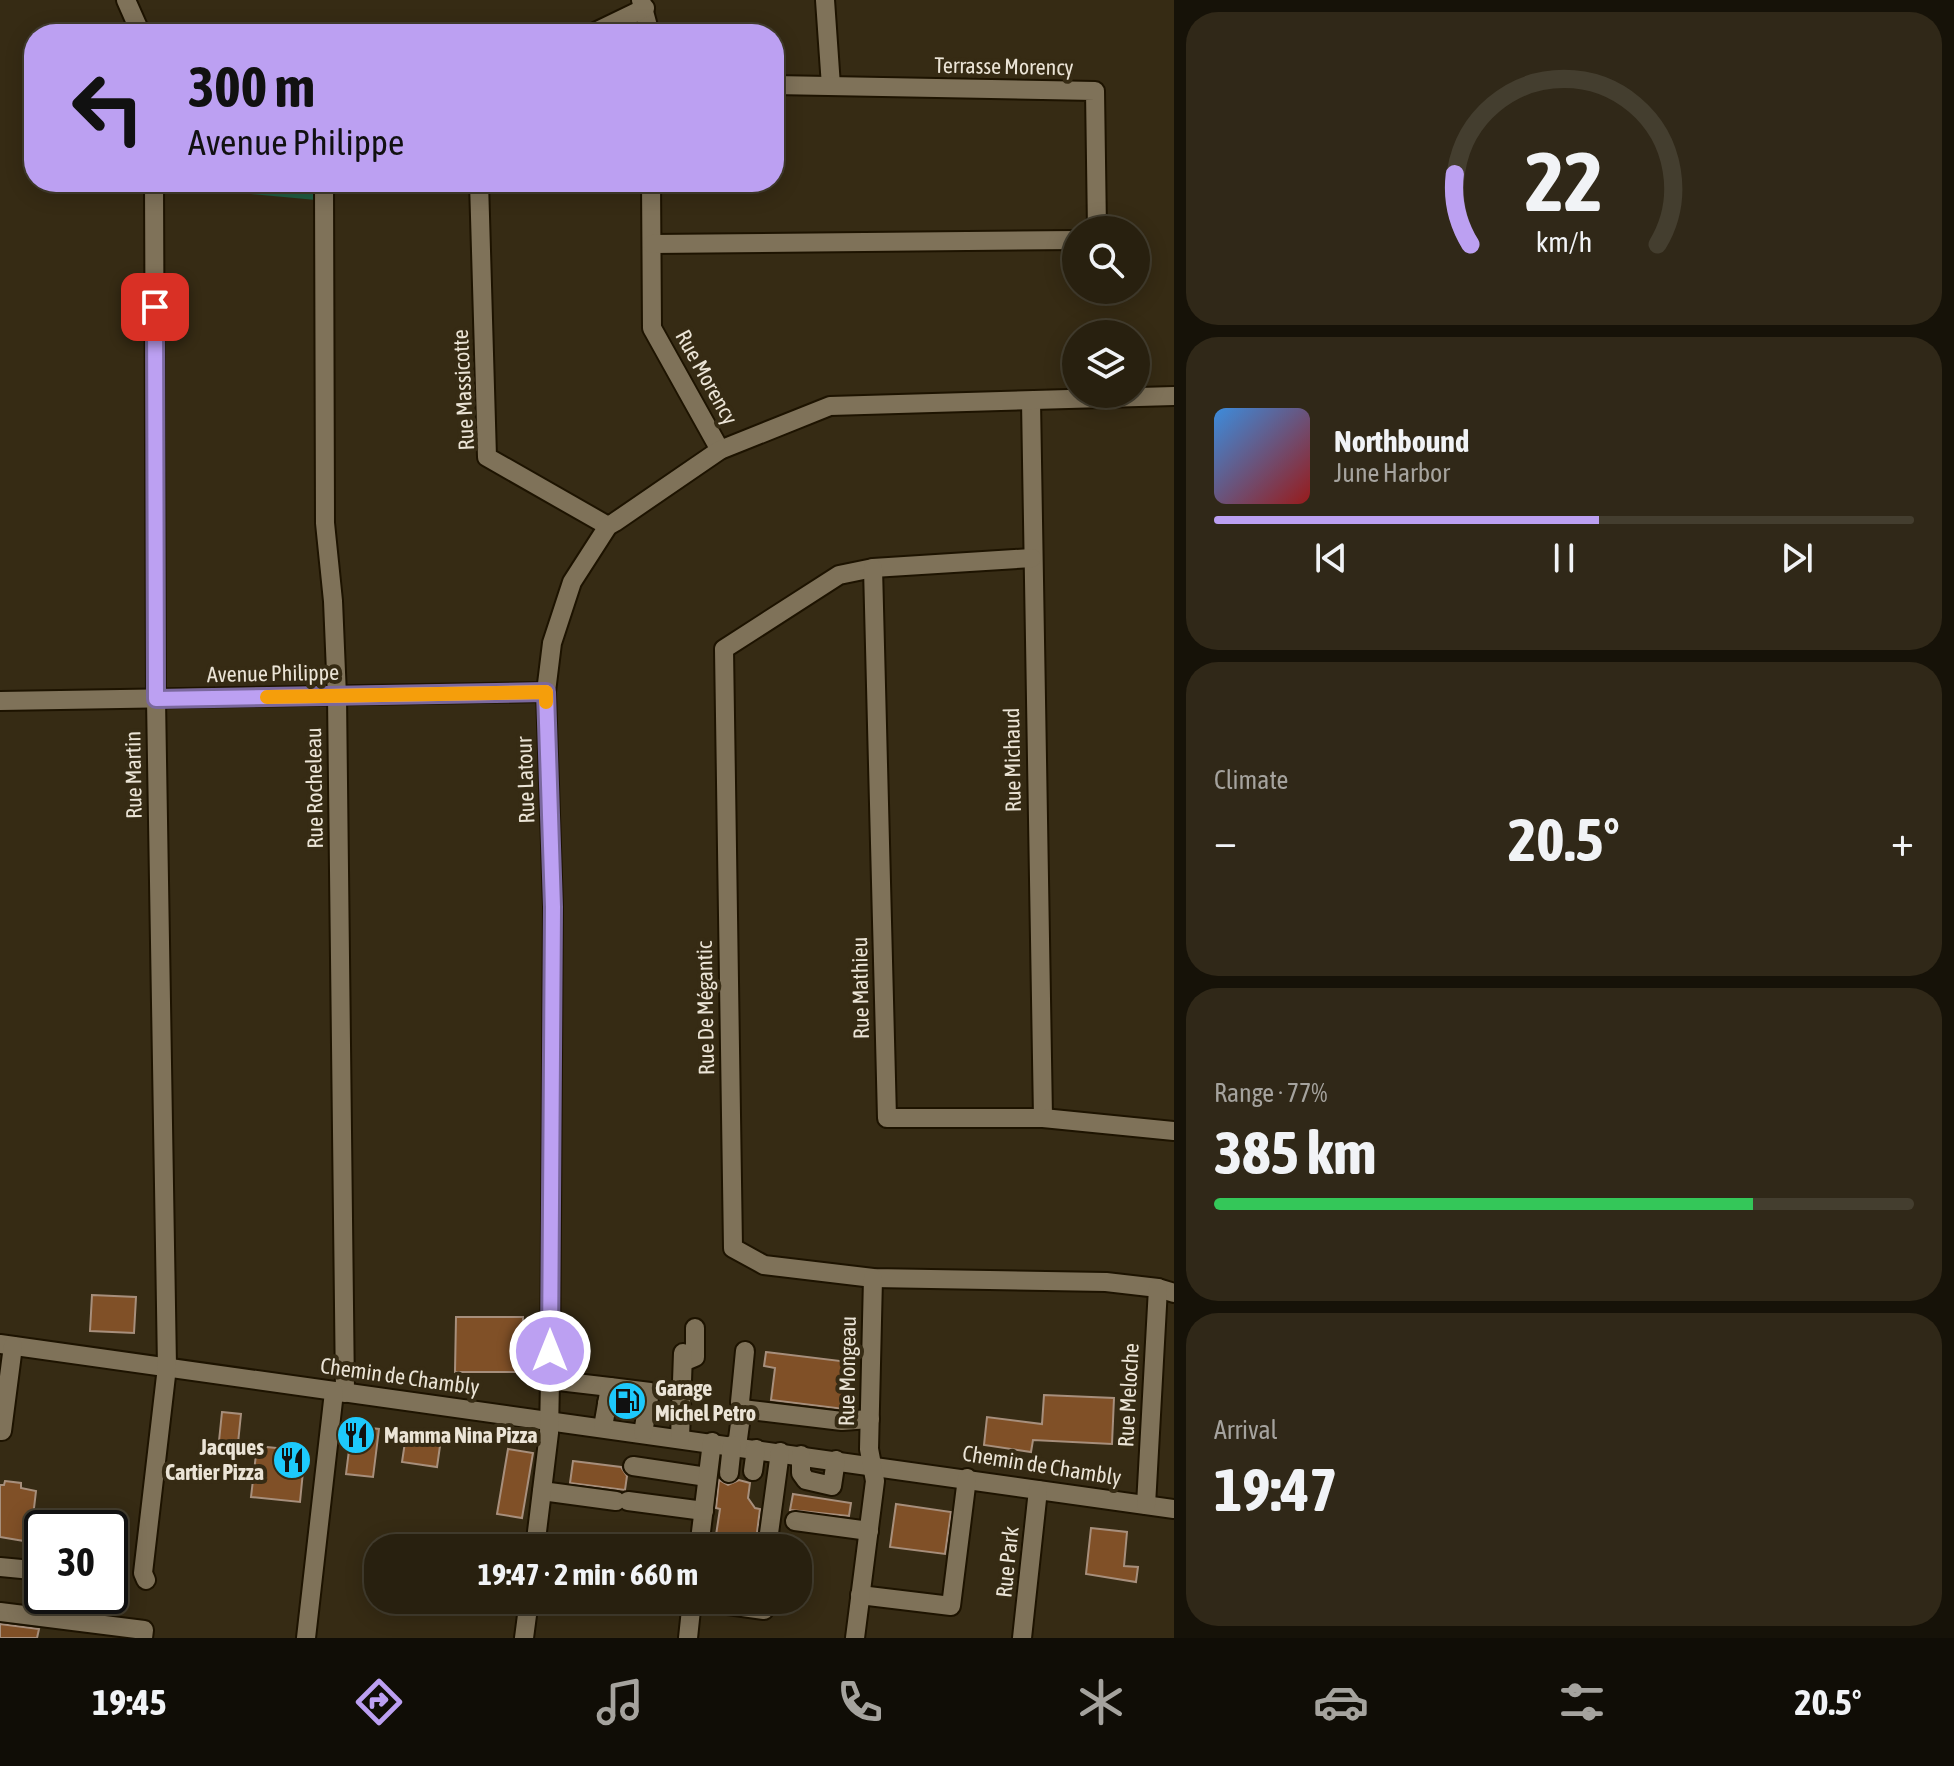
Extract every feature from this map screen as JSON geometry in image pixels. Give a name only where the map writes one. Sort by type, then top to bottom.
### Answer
[{"type":"street","points":[[126,0],[137,24]]},
{"type":"street","points":[[825,0],[831,86]]},
{"type":"street","points":[[608,24],[643,4],[648,24]]},
{"type":"street","name":"Terrasse Morency","points":[[784,85],[1095,91],[1097,216]]},
{"type":"street","name":"Rue Martin","points":[[146,1580],[143,1573],[167,1367],[156,699],[154,192]]},
{"type":"street","name":"Rue Rocheleau","points":[[306,1638],[340,1392],[337,696],[333,601],[325,523],[324,192]]},
{"type":"street","name":"Rue Massicotte","points":[[479,192],[487,457],[608,526]]},
{"type":"street","name":"Rue Morency","points":[[651,192],[652,328],[720,450]]},
{"type":"street","points":[[652,244],[1062,240]]},
{"type":"street","name":"Rue Latour","points":[[537,1534],[549,1420],[550,1380],[553,907],[546,692],[552,643],[572,582],[608,526],[720,450],[830,406],[1174,396]]},
{"type":"street","name":"Rue Michaud","points":[[1031,401],[1043,1118]]},
{"type":"street","name":"Rue De Mégantic","points":[[1032,558],[873,568],[839,575],[724,649],[733,1248],[764,1265],[873,1278],[1106,1282],[1166,1290]]},
{"type":"street","name":"Rue Mathieu","points":[[873,568],[887,1118],[1043,1118],[1174,1131]]},
{"type":"street","name":"Avenue Philippe","points":[[0,701],[546,692]]},
{"type":"street","name":"Rue Mongeau","points":[[855,1638],[875,1481],[870,1419],[873,1278]]},
{"type":"street","name":"Rue Meloche","points":[[1146,1505],[1166,1290]]},
{"type":"street","points":[[680,1438],[683,1358],[695,1357],[695,1328]]},
{"type":"street","points":[[0,1431],[6,1345]]},
{"type":"street","name":"Chemin de Chambly","points":[[6,1345],[1174,1509]]},
{"type":"street","points":[[729,1473],[742,1409],[745,1351]]},
{"type":"street","points":[[550,1380],[608,1395],[650,1392],[643,1433]]},
{"type":"street","points":[[603,1427],[608,1395]]},
{"type":"street","points":[[742,1409],[842,1421],[870,1419]]},
{"type":"street","points":[[701,1534],[712,1442]]},
{"type":"street","points":[[753,1471],[756,1449]]},
{"type":"street","points":[[769,1534],[780,1452]]},
{"type":"street","points":[[801,1455],[800,1469],[806,1480],[832,1486],[836,1460]]},
{"type":"street","points":[[633,1466],[707,1477]]},
{"type":"street","points":[[860,1595],[951,1606],[967,1478]]},
{"type":"street","name":"Rue Park","points":[[1022,1638],[1038,1490]]},
{"type":"street","points":[[542,1491],[704,1511]]},
{"type":"street","points":[[795,1521],[869,1531]]},
{"type":"street","points":[[0,1567],[24,1569]]},
{"type":"street","points":[[0,1612],[144,1630],[143,1638]]},
{"type":"street","points":[[524,1638],[527,1614]]},
{"type":"street","points":[[688,1638],[691,1614]]},
{"type":"green space","points":[[230,192],[316,192],[316,200]]},
{"type":"building","points":[[92,1295],[136,1297],[134,1333],[90,1331]]},
{"type":"building","points":[[456,1317],[523,1317],[522,1372],[455,1372]]},
{"type":"building","points":[[766,1352],[849,1362],[844,1409],[771,1400],[775,1368],[764,1366]]},
{"type":"building","points":[[1044,1395],[1114,1398],[1112,1444],[1033,1440],[1031,1452],[984,1445],[987,1417],[1042,1424]]},
{"type":"building","points":[[222,1412],[241,1414],[238,1443],[219,1441]]},
{"type":"building","points":[[352,1426],[379,1429],[373,1477],[346,1474]]},
{"type":"building","points":[[429,1437],[441,1439],[437,1467],[402,1462],[405,1442],[428,1445]]},
{"type":"building","points":[[257,1446],[305,1451],[300,1502],[251,1497]]},
{"type":"building","points":[[508,1449],[533,1453],[522,1518],[497,1514]]},
{"type":"building","points":[[573,1461],[621,1467],[627,1476],[625,1490],[570,1483]]},
{"type":"building","points":[[719,1480],[728,1485],[739,1480],[750,1483],[748,1498],[755,1508],[760,1509],[757,1534],[716,1534],[720,1509],[716,1508]]},
{"type":"building","points":[[5,1481],[21,1483],[21,1488],[36,1491],[34,1510],[24,1510],[24,1541],[0,1537],[0,1485],[4,1485]]},
{"type":"building","points":[[793,1494],[851,1503],[849,1516],[790,1510]]},
{"type":"building","points":[[896,1504],[951,1512],[945,1554],[890,1547]]},
{"type":"building","points":[[1091,1528],[1127,1532],[1124,1566],[1138,1567],[1136,1582],[1086,1574]]},
{"type":"building","points":[[0,1624],[39,1629],[37,1638],[0,1638]]},
{"type":"slow traffic","points":[[267,697],[546,692],[546,702]]},
{"type":"place","name":"Garage Michel Petro","points":[[627,1401]]},
{"type":"place","name":"Mamma Nina Pizza","points":[[356,1435]]},
{"type":"place","name":"Jacques Cartier Pizza","points":[[292,1460]]},
{"type":"route","points":[[155,307],[156,699],[546,692],[553,907],[550,1351]]}]
